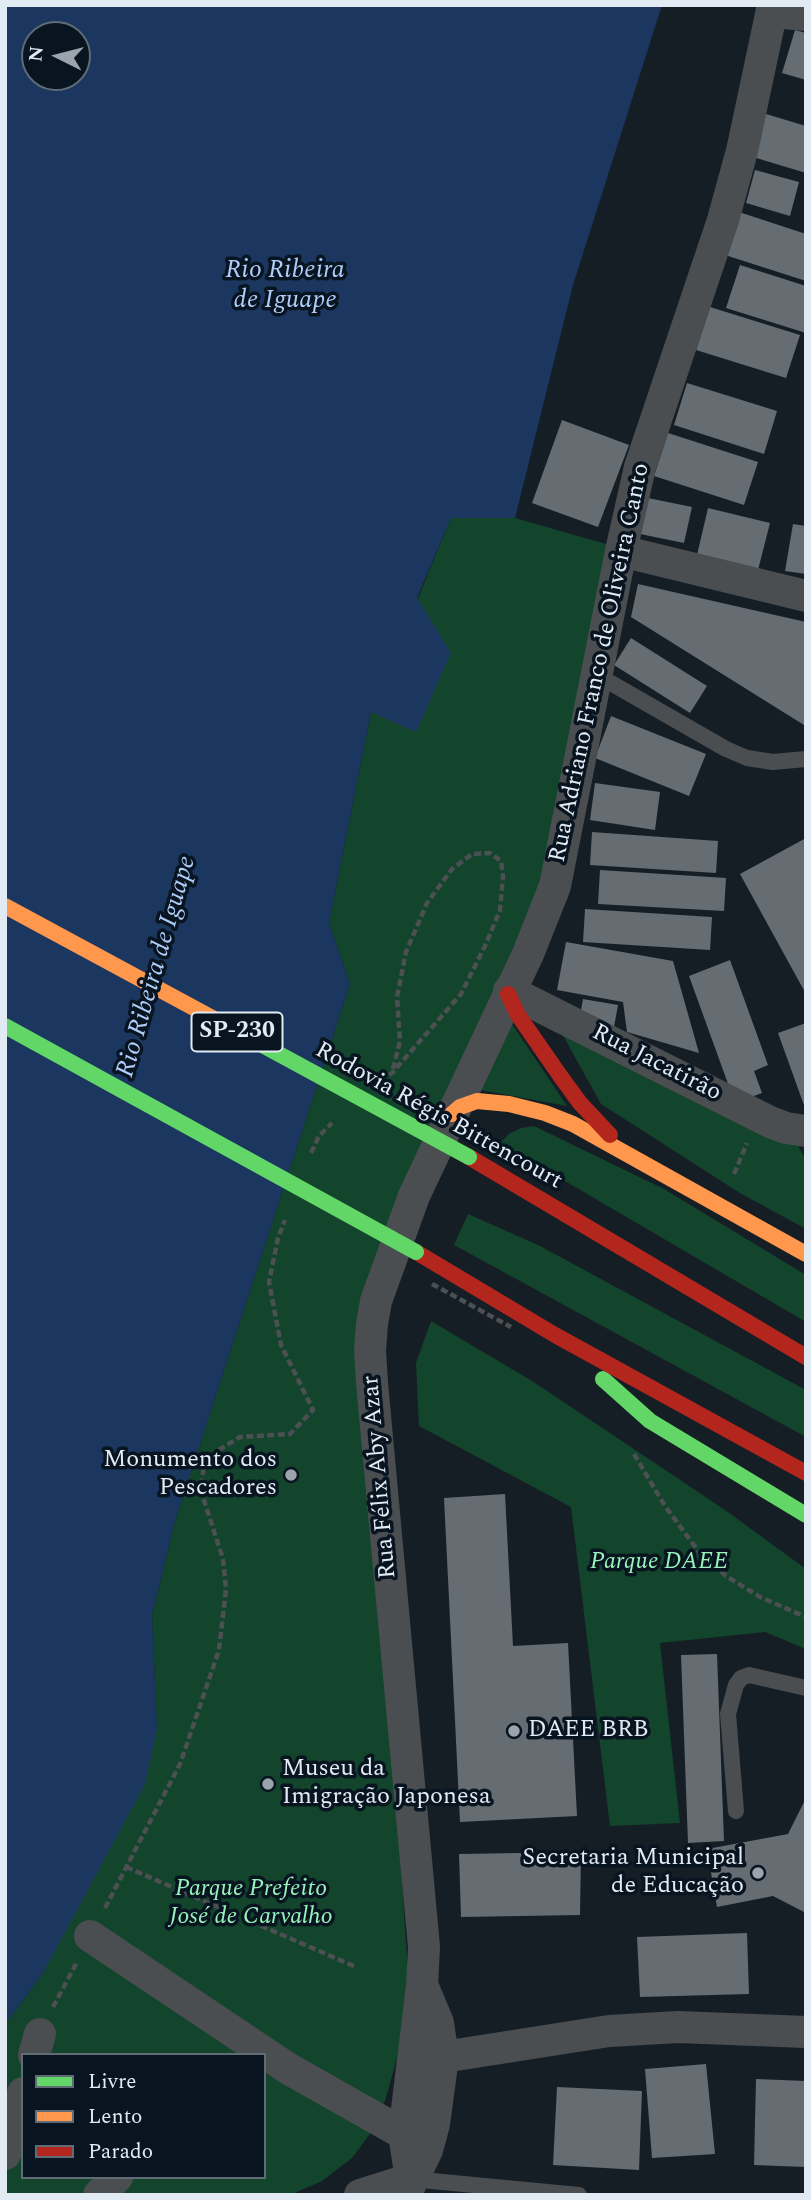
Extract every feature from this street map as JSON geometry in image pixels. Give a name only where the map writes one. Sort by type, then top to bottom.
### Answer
[{"type":"main road","name":"Rodovia Régis Bittencourt","points":[[5,906],[469,1157],[806,1357]]},
{"type":"main road","points":[[508,992],[518,1016],[567,1086],[626,1152]]},
{"type":"main road","points":[[5,1026],[416,1252],[555,1335],[806,1473]]},
{"type":"main road","points":[[452,1114],[460,1107],[477,1101],[509,1104],[555,1116],[626,1152],[806,1254]]},
{"type":"main road","points":[[555,1335],[650,1421],[806,1515]]},
{"type":"street","points":[[772,9],[806,15]]},
{"type":"street","name":"Rua Adriano Franco de Oliveira Canto","points":[[508,992],[528,954],[555,886],[640,467],[726,209],[742,151],[772,9]]},
{"type":"street","points":[[621,551],[806,596]]},
{"type":"street","name":"Rua Félix Aby Azar","points":[[416,2190],[404,2134],[422,1986],[424,1947],[370,1350],[376,1301],[414,1196],[508,992]]},
{"type":"street","name":"Rua Jacatirão","points":[[508,992],[759,1116],[786,1128],[806,1131]]},
{"type":"street","points":[[90,1936],[264,2053]]},
{"type":"street","name":"Rua Félix Aby Azar","points":[[416,2190],[434,2124],[443,2057],[438,2023],[422,1986]]},
{"type":"street","points":[[443,2057],[609,2031],[678,2026],[806,2032]]},
{"type":"street","points":[[266,2055],[404,2134]]},
{"type":"street","points":[[5,2154],[21,2100]]},
{"type":"street","points":[[99,2195],[115,2179]]},
{"type":"street","points":[[360,2195],[416,2190]]},
{"type":"lane","points":[[597,675],[726,749],[747,758],[774,762],[806,759]]},
{"type":"lane","points":[[736,1811],[728,1714],[736,1685],[741,1678],[749,1675],[806,1688]]},
{"type":"lane","points":[[416,2190],[579,2195]]},
{"type":"path","points":[[383,1078],[392,1073],[461,994],[486,944],[499,910],[503,876],[501,861],[490,853],[472,854],[452,869],[427,903],[406,952],[397,997],[400,1041],[392,1073]]},
{"type":"path","points":[[719,1207],[759,1116]]},
{"type":"path","points":[[309,1156],[319,1136],[338,1117]]},
{"type":"path","points":[[37,2044],[180,1764],[219,1650],[226,1589],[223,1559],[201,1491],[204,1463],[217,1451],[240,1437],[290,1434],[313,1410],[281,1345],[269,1283],[278,1238],[287,1214]]},
{"type":"path","points":[[511,1327],[521,1334]]},
{"type":"path","points":[[631,1449],[665,1506],[699,1552],[726,1576],[760,1597],[806,1617]]},
{"type":"path","points":[[126,1867],[356,1967]]},
{"type":"green space","name":"Parque Prefeito José de Carvalho","points":[[451,518],[515,518],[620,548],[554,883],[413,1191],[370,1378],[408,1976],[398,2054],[386,2098],[372,2131],[352,2158],[322,2181],[290,2195],[5,2195],[5,2025],[43,1973],[157,1729],[152,1615],[175,1521],[350,984],[329,923],[371,712]]},
{"type":"green space","points":[[512,1024],[567,1106],[480,1090]]},
{"type":"green space","points":[[560,1030],[796,1142],[806,1160],[806,1229],[740,1193],[601,1104]]},
{"type":"green space","points":[[534,1126],[664,1189],[806,1275],[806,1322],[500,1143],[521,1128]]},
{"type":"green space","points":[[468,1214],[540,1246],[806,1390],[806,1437],[454,1245]]},
{"type":"green space","name":"Parque DAEE","points":[[431,1321],[532,1381],[728,1512],[806,1569],[806,1649],[765,1632],[660,1643],[680,1823],[610,1826],[571,1507],[419,1426],[416,1363]]},
{"type":"water","name":"Rio Ribeira de Iguape","points":[[5,5],[662,5],[573,285],[515,518],[451,518],[417,598],[451,653],[416,732],[371,712],[329,923],[350,984],[175,1521],[152,1615],[157,1729],[145,1784],[43,1973],[5,2025]]},
{"type":"building","points":[[795,30],[806,33],[806,80],[782,73]]},
{"type":"building","points":[[766,114],[806,126],[806,173],[753,157]]},
{"type":"building","points":[[755,170],[799,182],[790,216],[746,203]]},
{"type":"building","points":[[739,212],[806,234],[806,281],[725,255]]},
{"type":"building","points":[[740,265],[806,286],[806,333],[726,308]]},
{"type":"building","points":[[710,307],[800,335],[786,378],[696,350]]},
{"type":"building","points":[[687,383],[777,411],[764,454],[674,425]]},
{"type":"building","points":[[562,420],[629,445],[598,527],[532,503]]},
{"type":"building","points":[[668,433],[758,462],[744,505],[654,476]]},
{"type":"building","points":[[648,498],[692,507],[684,543],[640,534]]},
{"type":"building","points":[[708,508],[770,523],[758,570],[697,555]]},
{"type":"building","points":[[793,524],[806,526],[806,574],[785,571]]},
{"type":"building","points":[[638,584],[806,622],[804,725],[631,617]]},
{"type":"building","points":[[631,638],[707,686],[690,713],[614,665]]},
{"type":"building","points":[[611,716],[706,754],[689,796],[595,758]]},
{"type":"building","points":[[595,783],[660,792],[655,830],[590,820]]},
{"type":"building","points":[[592,832],[718,841],[716,873],[590,865]]},
{"type":"building","points":[[806,838],[806,994],[740,874]]},
{"type":"building","points":[[600,870],[726,878],[724,911],[598,904]]},
{"type":"building","points":[[585,909],[712,917],[710,950],[583,942]]},
{"type":"building","points":[[566,942],[673,961],[699,1053],[627,1032],[623,1002],[557,990]]},
{"type":"building","points":[[730,960],[768,1065],[754,1071],[762,1093],[735,1103],[689,976]]},
{"type":"building","points":[[583,999],[618,1005],[614,1027],[579,1021]]},
{"type":"building","points":[[806,1023],[806,1108],[805,1108],[778,1033]]},
{"type":"building","name":"DAEE BRB","points":[[505,1494],[513,1646],[568,1643],[577,1816],[460,1822],[444,1498]]},
{"type":"building","points":[[717,1654],[724,1841],[688,1843],[681,1655]]},
{"type":"building","name":"Secretaria Municipal de Educação","points":[[806,1798],[806,1913],[773,1896],[717,1907],[707,1849],[788,1834]]},
{"type":"building","points":[[581,1852],[580,1915],[461,1917],[459,1854]]},
{"type":"building","points":[[747,1933],[749,1994],[640,1997],[637,1937]]},
{"type":"building","points":[[706,2064],[715,2154],[652,2158],[645,2069]]},
{"type":"building","points":[[756,2079],[806,2081],[806,2167],[754,2165]]},
{"type":"building","points":[[557,2087],[642,2091],[639,2170],[553,2165]]},
{"type":"traffic: fast","points":[[5,1026],[416,1252]]},
{"type":"traffic: fast","points":[[242,1034],[469,1157]]},
{"type":"traffic: fast","points":[[603,1379],[650,1421],[806,1515]]},
{"type":"traffic: slow","points":[[5,906],[242,1034]]},
{"type":"traffic: slow","points":[[452,1114],[460,1107],[477,1101],[509,1104],[545,1113],[573,1124],[806,1254]]},
{"type":"traffic: jam","points":[[508,994],[518,1015],[561,1077],[580,1103],[610,1135]]},
{"type":"traffic: jam","points":[[469,1157],[806,1357]]},
{"type":"traffic: jam","points":[[416,1252],[555,1335],[806,1473]]},
{"type":"place","name":"Monumento dos Pescadores","points":[[291,1475]]},
{"type":"place","name":"DAEE BRB","points":[[514,1731]]},
{"type":"place","name":"Museu da Imigração Japonesa","points":[[268,1784]]},
{"type":"place","name":"Secretaria Municipal de Educação","points":[[758,1873]]}]
